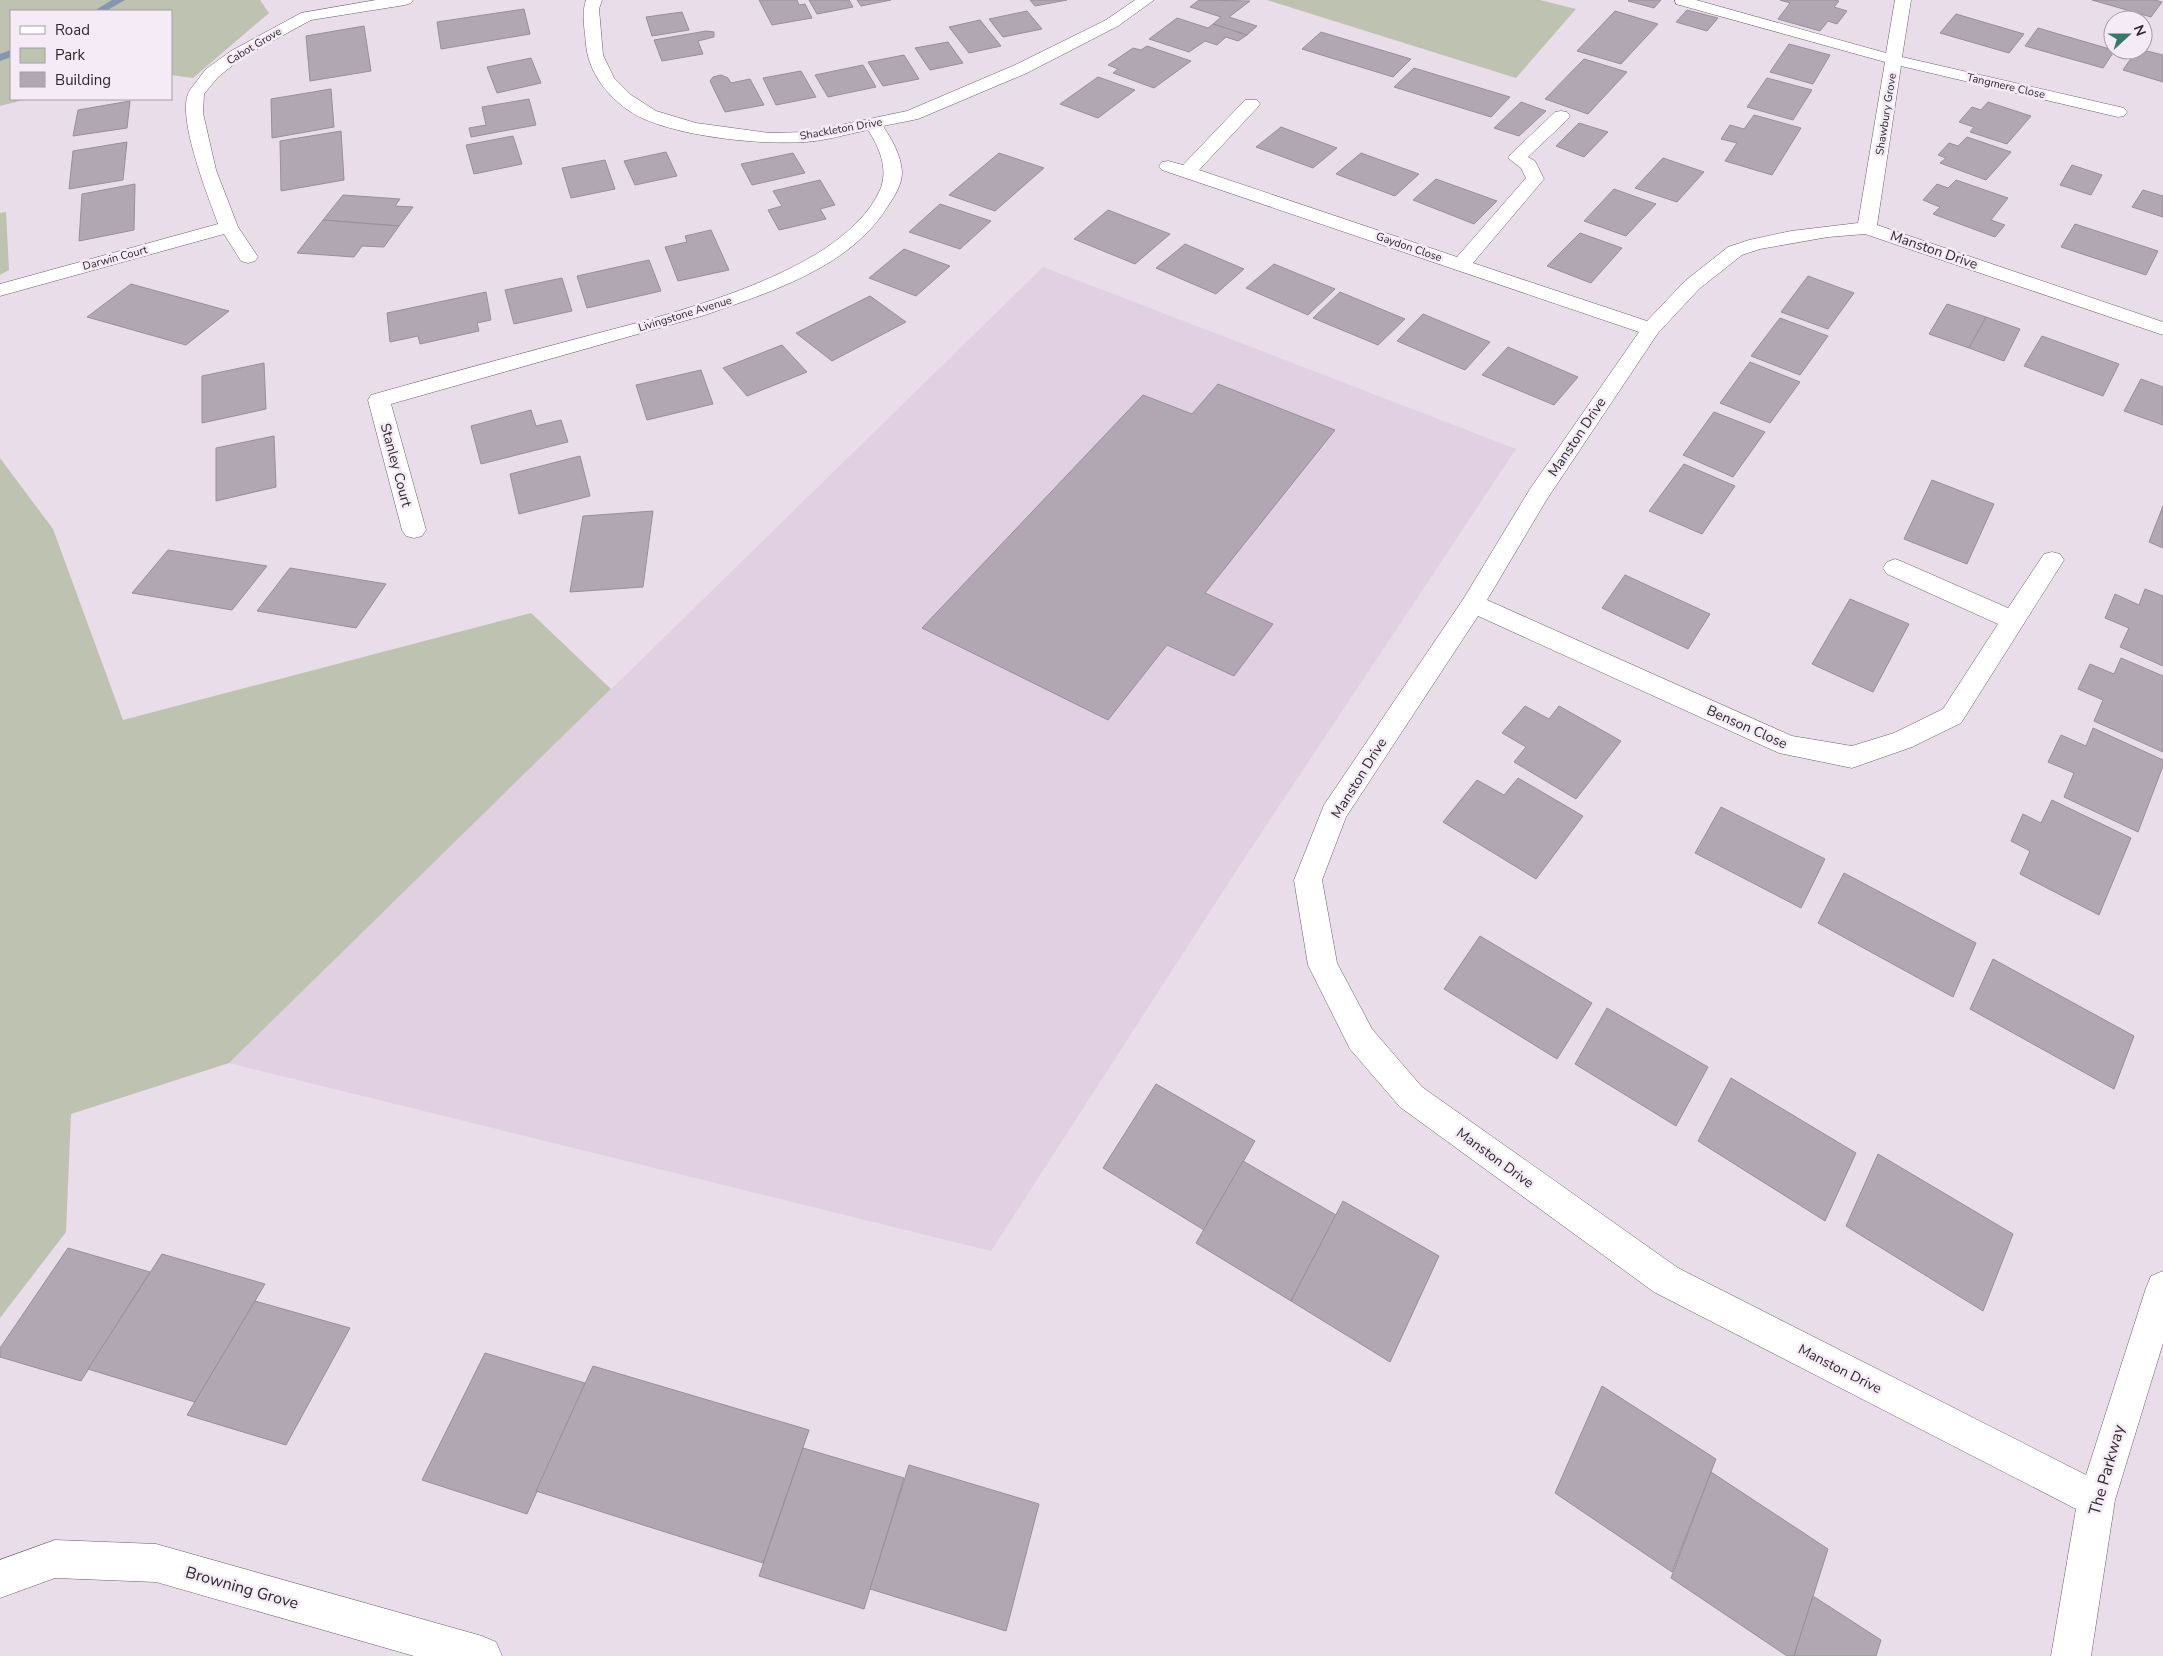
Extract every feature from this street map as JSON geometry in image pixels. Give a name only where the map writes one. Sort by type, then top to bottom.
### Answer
[{"type":"street","name":"Cabot Grove","points":[[248,257],[229,227],[207,170],[194,113],[196,94],[212,73],[301,11],[405,0]]},
{"type":"street","name":"Shackleton Drive","points":[[594,0],[591,9],[595,55],[606,80],[625,99],[650,115],[694,128],[769,138],[807,137],[912,115],[1020,70],[1112,22],[1146,0]]},
{"type":"street","name":"Shawbury Grove","points":[[1867,228],[1903,0]]},
{"type":"street","name":"Tangmere Close","points":[[1682,2],[1895,60],[2118,112]]},
{"type":"street","points":[[1187,172],[1251,104]]},
{"type":"street","points":[[1461,265],[1535,179],[1529,165],[1517,158],[1561,116]]},
{"type":"street","name":"Livingstone Avenue","points":[[379,400],[711,308],[792,275],[850,240],[880,210],[890,189],[893,162],[873,124]]},
{"type":"street","name":"Gaydon Close","points":[[1168,166],[1651,329]]},
{"type":"street","name":"Darwin Court","points":[[0,290],[229,227]]},
{"type":"street","name":"Manston Drive","points":[[2096,1500],[1666,1280],[1411,1097],[1361,1039],[1323,965],[1308,880],[1334,813],[1473,604],[1538,495],[1651,329],[1692,285],[1735,251],[1756,244],[1791,237],[1828,231],[1867,228],[2163,329]]},
{"type":"street","name":"Stanley Court","points":[[379,400],[414,530]]},
{"type":"street","name":"Benson Close","points":[[1473,604],[1788,746],[1852,757],[1903,740],[1952,716],[2052,560]]},
{"type":"street","points":[[1895,568],[2014,621]]},
{"type":"street","name":"The Parkway","points":[[2071,1656],[2096,1500],[2163,1288]]},
{"type":"street","name":"Browning Grove","points":[[0,1580],[55,1559],[156,1563],[482,1656]]},
{"type":"shaded area","points":[[1043,267],[1516,449],[1240,865],[991,1251],[229,1063]]},
{"type":"green space","points":[[0,0],[260,0],[269,13],[193,78],[172,75],[172,10],[10,10],[10,100],[23,100],[0,106]]},
{"type":"green space","points":[[1267,0],[1540,0],[1576,9],[1516,78]]},
{"type":"green space","points":[[6,212],[9,270],[0,275],[0,213]]},
{"type":"green space","points":[[0,458],[53,529],[123,720],[531,613],[611,689],[229,1063],[71,1114],[66,1232],[0,1318]]},
{"type":"building","points":[[759,0],[797,0],[799,5],[805,4],[812,18],[772,25]]},
{"type":"building","points":[[809,0],[849,0],[853,7],[817,14]]},
{"type":"building","points":[[857,0],[891,0],[861,6]]},
{"type":"building","points":[[1030,0],[1067,0],[1035,6]]},
{"type":"building","points":[[1199,0],[1250,1],[1229,17],[1257,26],[1247,35],[1213,24],[1221,17],[1190,7]]},
{"type":"building","points":[[1629,0],[1661,0],[1654,8]]},
{"type":"building","points":[[1780,0],[1833,0],[1839,1],[1834,7],[1847,11],[1837,24],[1828,21],[1820,31],[1778,19],[1790,3]]},
{"type":"building","points":[[2092,0],[2155,0],[2162,2],[2153,14],[2153,10],[2127,10]]},
{"type":"building","points":[[524,9],[530,34],[441,49],[437,22]]},
{"type":"building","points":[[1687,10],[1718,18],[1707,31],[1676,22]]},
{"type":"building","points":[[1027,11],[1042,29],[1003,37],[989,19]]},
{"type":"building","points":[[1615,11],[1658,24],[1621,64],[1577,51]]},
{"type":"building","points":[[682,12],[689,30],[652,36],[646,17]]},
{"type":"building","points":[[1956,14],[2024,34],[2009,53],[1940,33]]},
{"type":"building","points":[[1177,18],[1208,28],[1213,24],[1247,35],[1238,41],[1226,37],[1217,45],[1205,41],[1189,52],[1149,39]]},
{"type":"building","points":[[980,20],[1001,46],[969,53],[949,27]]},
{"type":"building","points":[[364,26],[371,71],[310,81],[306,36]]},
{"type":"building","points":[[2038,28],[2103,47],[2103,60],[2108,60],[2103,68],[2025,46]]},
{"type":"building","points":[[706,31],[714,32],[714,37],[698,41],[703,54],[662,61],[654,40]]},
{"type":"building","points":[[1321,32],[1411,59],[1393,77],[1302,49]]},
{"type":"building","points":[[948,42],[963,63],[930,70],[915,48]]},
{"type":"building","points":[[1789,44],[1830,55],[1813,84],[1770,72]]},
{"type":"building","points":[[1147,46],[1191,61],[1154,88],[1113,73],[1118,69],[1108,65],[1133,48],[1141,50]]},
{"type":"building","points":[[2153,52],[2163,55],[2163,82],[2123,70],[2130,60],[2153,60]]},
{"type":"building","points":[[904,55],[919,79],[883,86],[868,62]]},
{"type":"building","points":[[531,58],[541,83],[497,93],[487,67]]},
{"type":"building","points":[[1584,59],[1627,72],[1588,114],[1545,99]]},
{"type":"building","points":[[863,65],[876,87],[828,97],[815,75]]},
{"type":"building","points":[[1414,68],[1510,97],[1491,117],[1394,87]]},
{"type":"building","points":[[801,71],[816,97],[776,105],[763,78]]},
{"type":"building","points":[[721,75],[728,78],[731,83],[750,79],[764,105],[725,112],[710,81],[713,77]]},
{"type":"building","points":[[1098,77],[1135,90],[1098,118],[1060,104]]},
{"type":"building","points":[[1767,78],[1812,90],[1793,120],[1747,107]]},
{"type":"building","points":[[331,89],[334,127],[272,138],[271,99]]},
{"type":"building","points":[[529,99],[536,125],[471,137],[469,128],[486,125],[482,107]]},
{"type":"building","points":[[130,101],[127,128],[73,136],[78,110]]},
{"type":"building","points":[[1521,102],[1546,111],[1519,136],[1494,128]]},
{"type":"building","points":[[1988,102],[2031,116],[2007,144],[1970,132],[1974,127],[1959,122],[1972,107],[1981,110]]},
{"type":"building","points":[[1754,115],[1801,128],[1772,175],[1725,161],[1737,143],[1721,139],[1730,125],[1744,129]]},
{"type":"building","points":[[1579,123],[1608,132],[1584,157],[1556,146]]},
{"type":"building","points":[[1281,127],[1337,148],[1313,168],[1256,147]]},
{"type":"building","points":[[341,131],[344,180],[281,191],[280,141]]},
{"type":"building","points":[[513,136],[522,164],[474,174],[466,145]]},
{"type":"building","points":[[1967,137],[2011,152],[1986,180],[1940,163],[1946,158],[1938,155],[1949,143],[1958,146]]},
{"type":"building","points":[[127,142],[123,180],[69,189],[73,151]]},
{"type":"building","points":[[666,152],[677,176],[635,185],[624,161]]},
{"type":"building","points":[[793,153],[805,173],[752,185],[741,164]]},
{"type":"building","points":[[999,153],[1044,168],[995,211],[949,195]]},
{"type":"building","points":[[1361,153],[1419,174],[1395,196],[1336,174]]},
{"type":"building","points":[[1663,158],[1704,172],[1677,202],[1635,188]]},
{"type":"building","points":[[605,160],[615,189],[571,198],[562,168]]},
{"type":"building","points":[[2072,165],[2102,175],[2091,195],[2060,185]]},
{"type":"building","points":[[1436,179],[1497,201],[1474,224],[1413,200]]},
{"type":"building","points":[[820,180],[835,205],[820,209],[826,219],[779,230],[768,210],[782,206],[773,191]]},
{"type":"building","points":[[1956,180],[2008,198],[1991,220],[2005,225],[1995,237],[1933,214],[1940,207],[1923,200],[1937,184],[1948,188]]},
{"type":"building","points":[[135,184],[134,230],[79,241],[82,194]]},
{"type":"building","points":[[1614,189],[1656,204],[1626,236],[1584,221]]},
{"type":"building","points":[[2143,190],[2163,196],[2163,217],[2132,207]]},
{"type":"building","points":[[343,195],[400,199],[395,206],[413,207],[399,226],[323,220]]},
{"type":"building","points":[[940,204],[991,221],[960,249],[909,232]]},
{"type":"building","points":[[1108,210],[1170,234],[1135,264],[1074,239]]},
{"type":"building","points":[[323,220],[399,226],[384,247],[362,246],[354,257],[297,253]]},
{"type":"building","points":[[2075,224],[2158,251],[2146,275],[2061,247]]},
{"type":"building","points":[[711,230],[729,270],[678,281],[665,247],[687,242],[685,236]]},
{"type":"building","points":[[1580,233],[1622,248],[1591,283],[1547,266]]},
{"type":"building","points":[[1185,244],[1244,269],[1216,294],[1156,268]]},
{"type":"building","points":[[904,249],[950,266],[916,296],[869,278]]},
{"type":"building","points":[[649,260],[661,291],[587,308],[577,276]]},
{"type":"building","points":[[1274,264],[1335,289],[1308,315],[1246,288]]},
{"type":"building","points":[[1808,276],[1854,293],[1828,329],[1781,312]]},
{"type":"building","points":[[562,278],[572,311],[514,324],[505,290]]},
{"type":"building","points":[[131,284],[229,311],[186,345],[87,317]]},
{"type":"building","points":[[486,292],[491,320],[477,323],[479,331],[420,344],[418,336],[390,342],[387,313]]},
{"type":"building","points":[[1340,292],[1405,319],[1378,345],[1313,318]]},
{"type":"building","points":[[870,296],[906,322],[832,361],[796,333]]},
{"type":"building","points":[[1947,304],[1986,317],[1969,348],[1929,334]]},
{"type":"building","points":[[1423,314],[1490,342],[1465,370],[1397,341]]},
{"type":"building","points":[[1986,317],[2020,329],[2004,361],[1969,348]]},
{"type":"building","points":[[1780,318],[1828,336],[1800,375],[1751,356]]},
{"type":"building","points":[[2042,336],[2119,364],[2103,396],[2024,366]]},
{"type":"building","points":[[782,345],[807,372],[747,396],[723,368]]},
{"type":"building","points":[[1508,347],[1578,377],[1554,405],[1482,375]]},
{"type":"building","points":[[1750,362],[1800,382],[1770,423],[1720,403]]},
{"type":"building","points":[[264,363],[266,409],[202,423],[202,376]]},
{"type":"building","points":[[701,370],[713,404],[647,420],[636,385]]},
{"type":"building","points":[[2141,379],[2163,387],[2163,425],[2124,411]]},
{"type":"building","points":[[1218,384],[1335,430],[1205,593],[1273,624],[1234,676],[1167,645],[1108,720],[922,628],[1143,395],[1192,414]]},
{"type":"building","points":[[531,410],[536,426],[561,420],[568,442],[481,464],[471,426]]},
{"type":"building","points":[[1714,412],[1765,432],[1733,477],[1683,455]]},
{"type":"building","points":[[274,436],[276,487],[216,501],[216,448]]},
{"type":"building","points":[[580,456],[590,496],[519,514],[510,474]]},
{"type":"building","points":[[1684,464],[1735,486],[1702,534],[1649,511]]},
{"type":"building","points":[[1932,480],[1994,504],[1967,564],[1904,539]]},
{"type":"building","points":[[2163,506],[2163,548],[2149,542]]},
{"type":"building","points":[[653,511],[643,587],[570,592],[583,516]]},
{"type":"building","points":[[168,550],[267,566],[232,610],[132,593]]},
{"type":"building","points":[[290,568],[386,584],[356,628],[257,611]]},
{"type":"building","points":[[1625,575],[1710,614],[1688,649],[1602,608]]},
{"type":"building","points":[[2145,589],[2163,596],[2163,666],[2120,647],[2129,628],[2105,618],[2115,594],[2139,605]]},
{"type":"building","points":[[1850,599],[1909,624],[1873,692],[1812,664]]},
{"type":"building","points":[[2121,658],[2163,676],[2163,752],[2094,721],[2103,700],[2078,689],[2090,664],[2114,674]]},
{"type":"building","points":[[1525,706],[1549,719],[1559,706],[1621,741],[1576,799],[1514,762],[1526,747],[1502,733]]},
{"type":"building","points":[[2093,728],[2163,760],[2163,766],[2138,832],[2064,797],[2074,773],[2048,762],[2061,735],[2086,746]]},
{"type":"building","points":[[1518,778],[1583,816],[1536,879],[1443,822],[1477,780],[1504,795]]},
{"type":"building","points":[[2052,800],[2131,838],[2099,915],[2020,874],[2030,851],[2011,841],[2023,814],[2041,823]]},
{"type":"building","points":[[1721,807],[1825,859],[1801,908],[1695,853]]},
{"type":"building","points":[[1844,873],[1976,943],[1953,997],[1818,923]]},
{"type":"building","points":[[1480,936],[1592,1003],[1557,1059],[1444,989]]},
{"type":"building","points":[[1993,959],[2134,1036],[2114,1089],[1970,1009]]},
{"type":"building","points":[[1607,1008],[1708,1067],[1676,1126],[1575,1064]]},
{"type":"building","points":[[1731,1078],[1856,1153],[1825,1221],[1698,1141]]},
{"type":"building","points":[[1156,1084],[1255,1141],[1204,1230],[1103,1168]]},
{"type":"building","points":[[1878,1154],[2013,1234],[1983,1311],[1846,1226]]},
{"type":"building","points":[[1243,1161],[1336,1215],[1291,1301],[1196,1243]]},
{"type":"building","points":[[1343,1201],[1439,1256],[1390,1362],[1291,1301]]},
{"type":"building","points":[[68,1248],[150,1272],[81,1381],[0,1357],[0,1348]]},
{"type":"building","points":[[162,1254],[265,1284],[195,1402],[88,1369]]},
{"type":"building","points":[[255,1301],[350,1328],[286,1445],[187,1415]]},
{"type":"building","points":[[485,1353],[585,1383],[527,1514],[422,1480]]},
{"type":"building","points":[[593,1366],[809,1430],[763,1563],[536,1491]]},
{"type":"building","points":[[1602,1386],[1716,1459],[1672,1572],[1555,1493]]},
{"type":"building","points":[[803,1448],[904,1478],[864,1609],[759,1576]]},
{"type":"building","points":[[909,1465],[1039,1504],[1006,1631],[870,1589]]},
{"type":"building","points":[[1711,1472],[1828,1549],[1794,1656],[1787,1656],[1671,1578]]},
{"type":"building","points":[[1813,1596],[1881,1640],[1876,1656],[1794,1656]]},
{"type":"waterway","points":[[101,10],[120,0]]},
{"type":"waterway","points":[[0,58],[10,53]]}]
